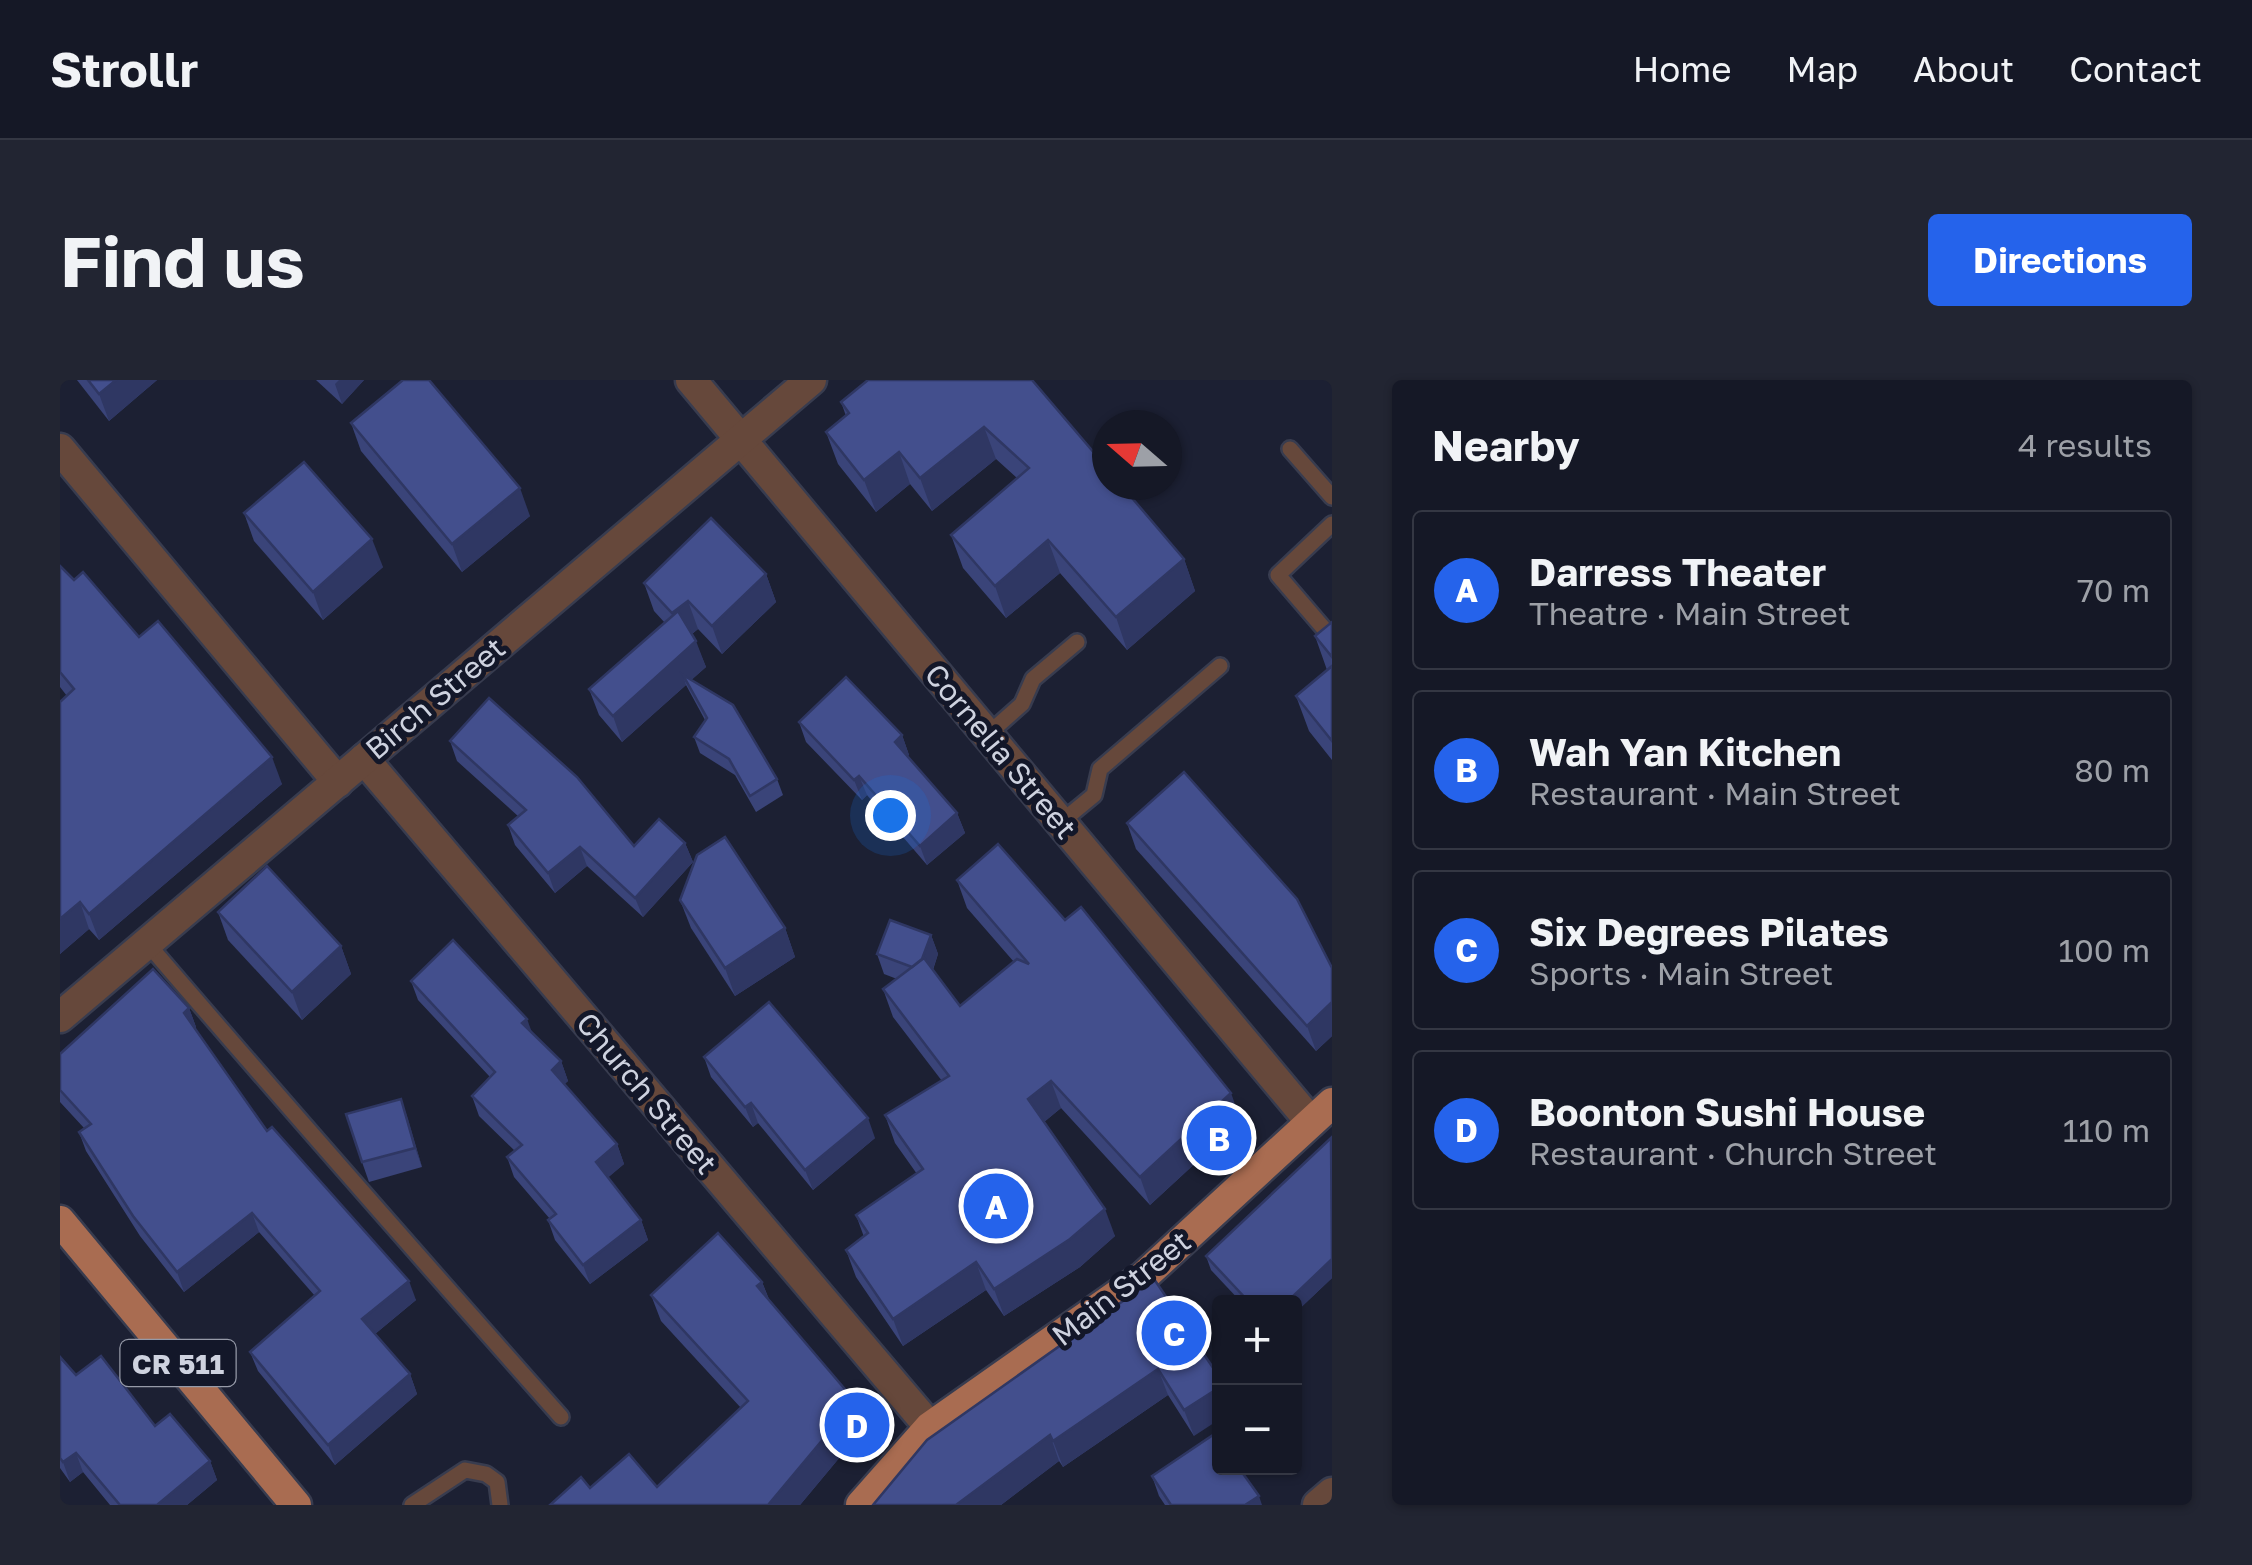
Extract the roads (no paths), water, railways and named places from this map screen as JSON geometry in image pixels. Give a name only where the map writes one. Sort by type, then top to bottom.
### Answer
[{"type":"main road","name":"Main Street","points":[[860,1505],[930,1427],[1144,1277],[1322,1113]]},
{"type":"main road","name":"CR 511","points":[[60,1221],[296,1505]]},
{"type":"street","name":"Cornelia Street","points":[[691,380],[1060,822],[1322,1113]]},
{"type":"street","name":"Birch Street","points":[[60,1016],[811,380]]},
{"type":"street","points":[[60,449],[338,782]]},
{"type":"street","name":"Church Street","points":[[364,759],[930,1427]]},
{"type":"street","points":[[1318,1505],[1332,1494]]},
{"type":"lane","points":[[1290,450],[1332,498]]},
{"type":"lane","points":[[1332,524],[1278,576],[1332,638]]},
{"type":"lane","points":[[987,735],[1022,704],[1033,679],[1076,642]]},
{"type":"lane","points":[[1060,822],[1094,795],[1100,770],[1220,666]]},
{"type":"lane","points":[[147,943],[562,1417]]},
{"type":"lane","points":[[412,1505],[455,1472],[465,1470],[486,1474],[497,1482],[500,1505]]},
{"type":"place","name":"Wah Yan Kitchen","points":[[1219,1138]]},
{"type":"place","name":"Darress Theater","points":[[996,1206]]},
{"type":"place","name":"Six Degrees Pilates","points":[[1174,1333]]},
{"type":"place","name":"Boonton Sushi House","points":[[857,1425]]}]
